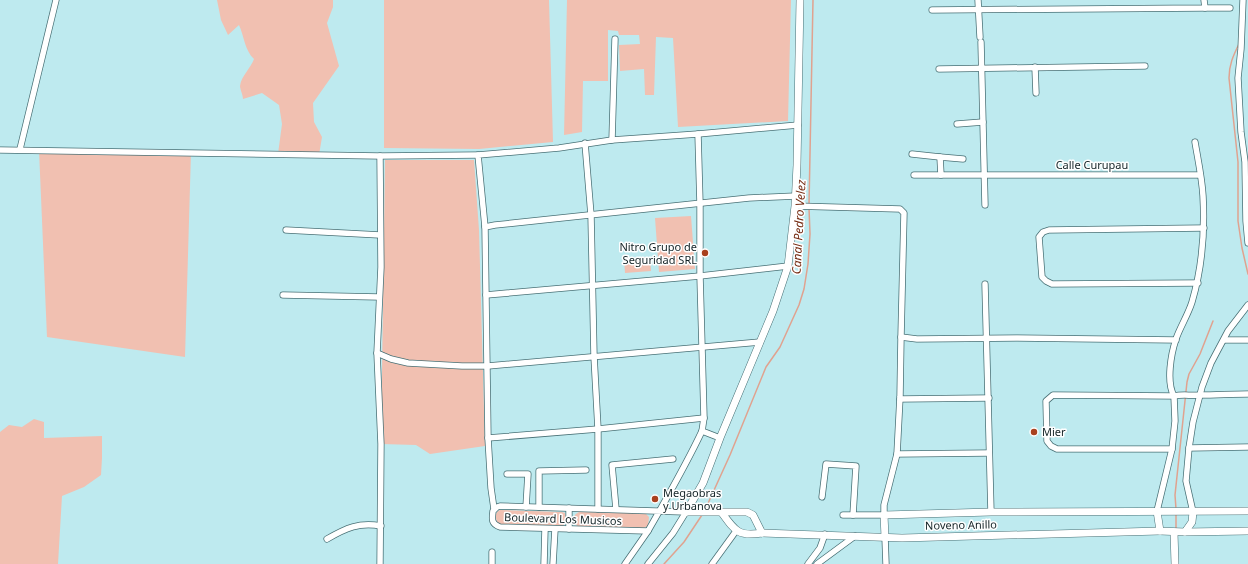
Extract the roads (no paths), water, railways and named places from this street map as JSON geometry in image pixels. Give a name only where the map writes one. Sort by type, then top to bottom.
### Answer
[{"type":"street","points":[[20,150],[56,0]]},
{"type":"street","points":[[648,564],[673,533],[703,483],[720,438],[773,311],[788,266],[798,206],[796,196],[800,0]]},
{"type":"street","points":[[978,0],[985,205]]},
{"type":"street","points":[[1204,0],[1205,8]]},
{"type":"street","points":[[1243,0],[1238,78],[1241,132],[1245,162],[1248,243]]},
{"type":"street","points":[[932,10],[1230,8]]},
{"type":"street","points":[[612,140],[615,39]]},
{"type":"street","points":[[939,69],[1145,66]]},
{"type":"street","points":[[1036,67],[1036,93]]},
{"type":"street","points":[[957,124],[983,122]]},
{"type":"street","points":[[0,150],[380,156],[478,155],[559,148],[612,140],[798,125]]},
{"type":"street","points":[[625,564],[659,512],[702,431],[704,418],[701,347],[698,134]]},
{"type":"street","points":[[1160,531],[1156,511],[1172,449],[1175,421],[1174,396],[1171,391],[1169,380],[1176,340],[1191,306],[1198,283],[1204,228],[1203,196],[1195,142]]},
{"type":"street","points":[[585,143],[591,215],[594,356],[598,429],[598,508]]},
{"type":"street","points":[[912,154],[963,159]]},
{"type":"street","points":[[478,155],[485,227],[488,438],[491,488],[494,509]]},
{"type":"street","points":[[380,156],[380,235],[377,352],[381,444],[380,564]]},
{"type":"street","points":[[940,157],[941,175]]},
{"type":"street","name":"Calle Curupau","points":[[914,175],[1200,175]]},
{"type":"street","points":[[485,227],[756,198],[796,196]]},
{"type":"street","points":[[798,206],[900,208],[904,213],[900,399],[897,454],[884,505],[886,564]]},
{"type":"street","points":[[1198,283],[1052,284],[1042,277],[1039,237],[1043,232],[1049,230],[1204,228]]},
{"type":"street","points":[[286,230],[380,235]]},
{"type":"street","points":[[486,296],[700,276],[788,266]]},
{"type":"street","points":[[984,284],[989,398],[991,512]]},
{"type":"street","points":[[283,295],[379,297]]},
{"type":"street","points":[[1185,532],[1192,522],[1193,512],[1186,481],[1193,422],[1200,395],[1211,363],[1228,331],[1248,305]]},
{"type":"street","points":[[901,337],[917,339],[1176,340]]},
{"type":"street","points":[[1224,340],[1248,340]]},
{"type":"street","points":[[377,352],[391,359],[408,363],[488,366],[760,342]]},
{"type":"street","points":[[1172,449],[1057,449],[1051,446],[1047,441],[1046,401],[1053,395],[1174,396],[1181,394],[1248,394]]},
{"type":"street","points":[[900,399],[989,398]]},
{"type":"street","points":[[488,438],[704,418]]},
{"type":"street","points":[[702,431],[720,438]]},
{"type":"street","points":[[1189,448],[1248,447]]},
{"type":"street","points":[[897,454],[990,453]]},
{"type":"street","points":[[616,509],[612,465],[673,459]]},
{"type":"street","points":[[822,497],[826,464],[856,466],[853,515]]},
{"type":"street","points":[[539,507],[539,471],[586,470]]},
{"type":"street","points":[[507,474],[528,474],[526,507]]},
{"type":"street","name":"Boulevard Los Musicos","points":[[648,531],[544,529],[497,526],[492,521],[494,509],[500,506],[686,512]]},
{"type":"street","points":[[569,529],[570,508]]},
{"type":"street","points":[[686,512],[696,511],[722,513],[742,511],[750,513],[753,515],[762,533]]},
{"type":"street","name":"Noveno Anillo","points":[[884,515],[991,512],[1248,511]]},
{"type":"street","points":[[712,564],[736,531],[722,513]]},
{"type":"street","points":[[843,515],[884,515]]},
{"type":"street","points":[[327,539],[338,532],[360,524],[381,526]]},
{"type":"street","points":[[544,529],[544,564]]},
{"type":"street","points":[[553,564],[554,529]]},
{"type":"street","name":"Noveno Anillo","points":[[736,531],[751,535],[762,533],[885,537],[1160,531],[1185,532]]},
{"type":"street","points":[[1185,532],[1248,531]]},
{"type":"street","points":[[1174,532],[1175,564]]},
{"type":"street","points":[[808,564],[820,548],[825,534]]},
{"type":"street","points":[[817,564],[855,536]]},
{"type":"street","points":[[492,552],[492,564]]},
{"type":"waterway","name":"Canal Pedro Velez","points":[[809,205],[813,0]]},
{"type":"waterway","points":[[1239,44],[1232,61],[1229,78],[1238,162],[1238,221],[1248,274]]},
{"type":"waterway","name":"Canal Pedro Velez","points":[[705,510],[730,455],[766,367],[780,347],[799,305],[804,289],[808,264],[810,234],[809,208]]},
{"type":"waterway","points":[[1176,509],[1175,495],[1187,382],[1189,374],[1200,354],[1213,321]]},
{"type":"waterway","points":[[1176,513],[1176,529]]},
{"type":"waterway","name":"Canal Pedro Velez","points":[[664,564],[684,542],[702,515]]},
{"type":"place","name":"Nitro Grupo de Seguridad SRL","points":[[705,253]]},
{"type":"place","name":"Mier","points":[[1034,432]]},
{"type":"place","name":"Megaobras y Urbanova","points":[[655,499]]}]
